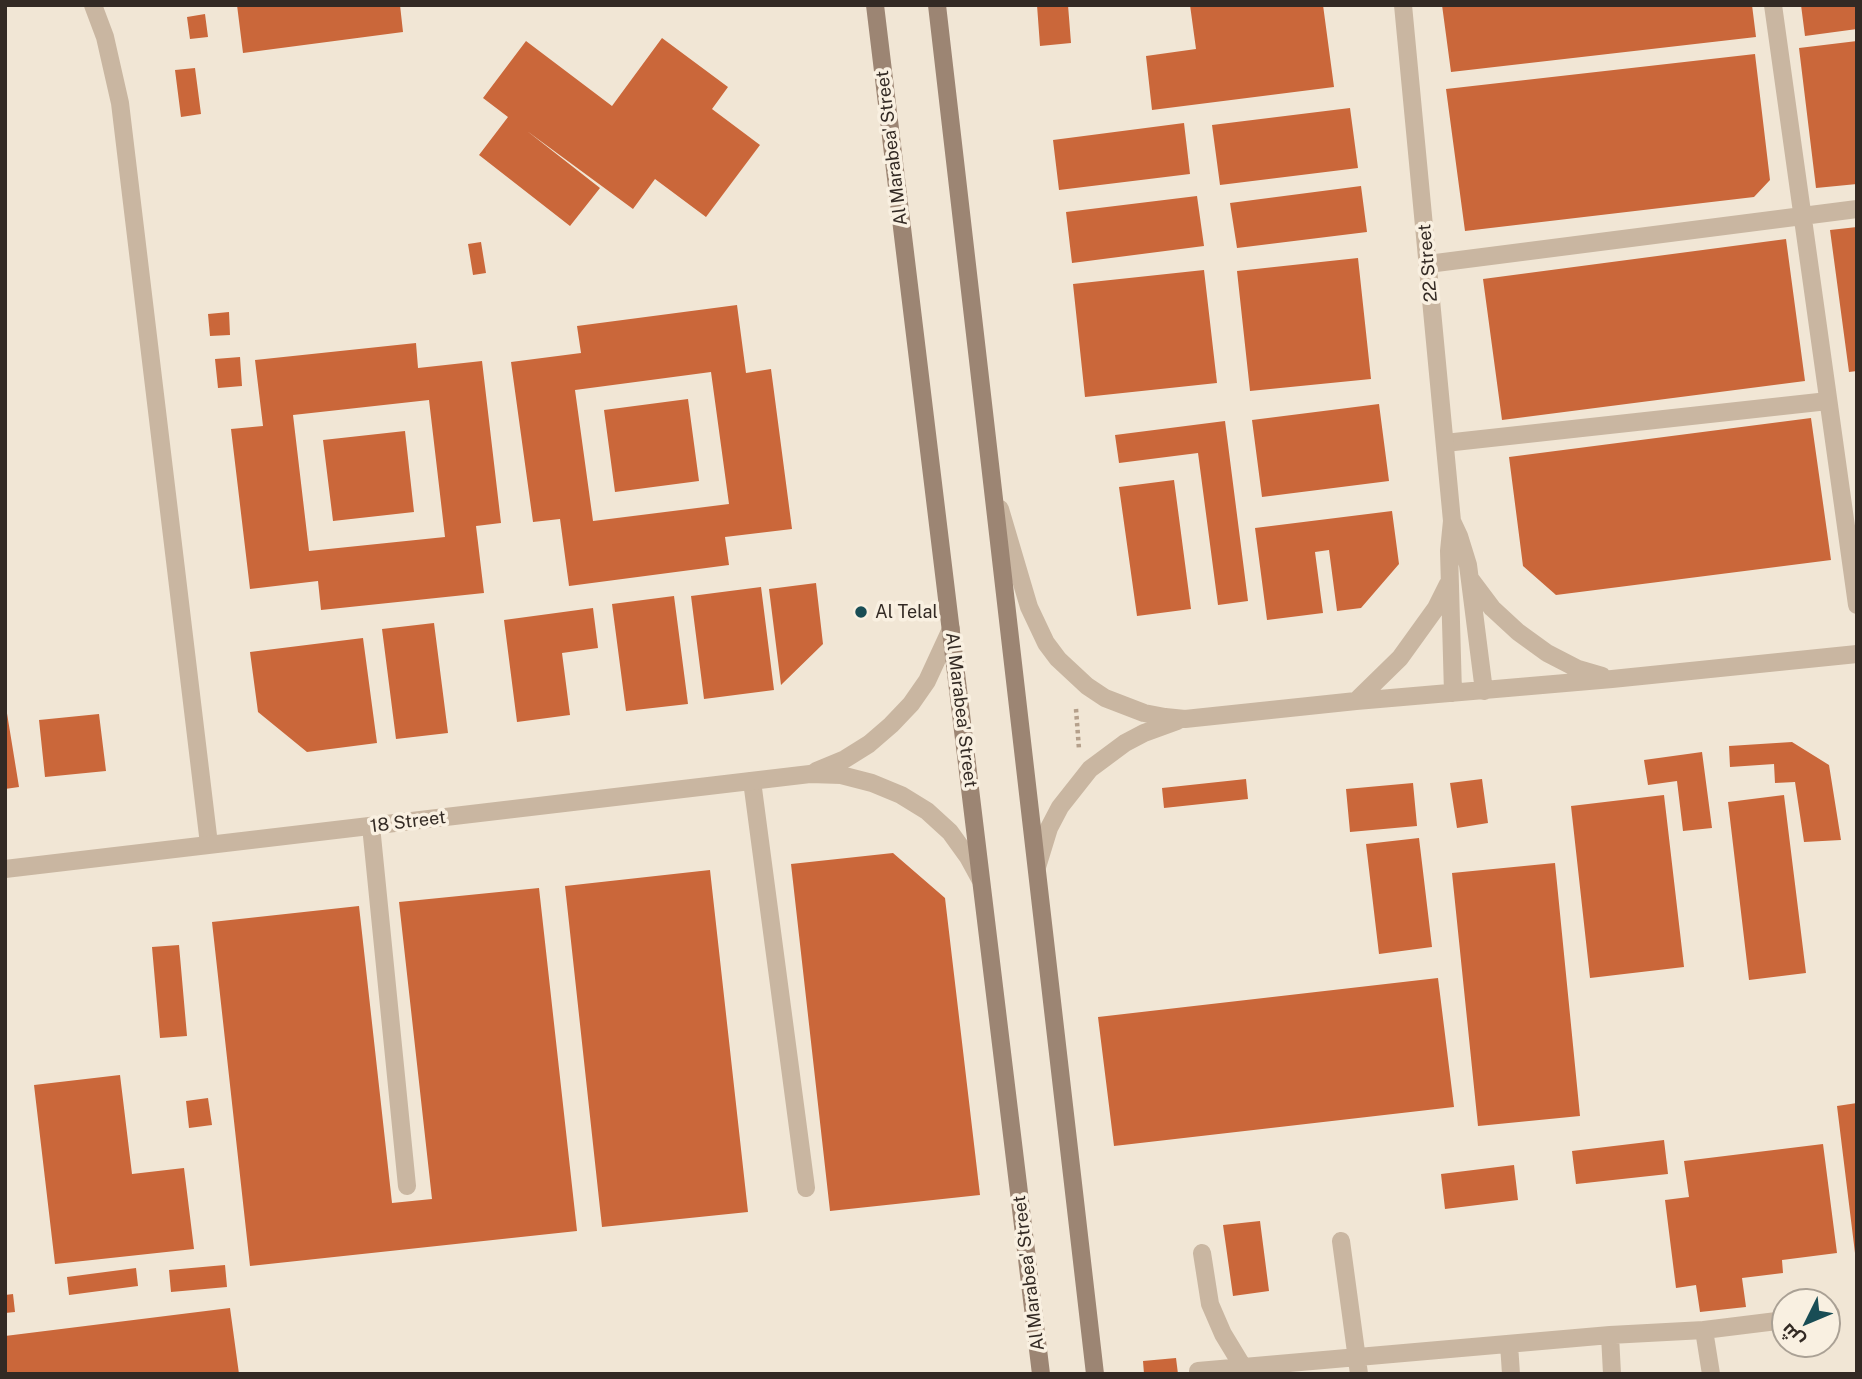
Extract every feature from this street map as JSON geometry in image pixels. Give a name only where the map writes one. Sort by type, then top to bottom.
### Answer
[{"type":"main road","name":"Al Marabea' Street","points":[[874,5],[1041,1374]]},
{"type":"main road","points":[[937,5],[1095,1374]]},
{"type":"street","points":[[93,5],[105,37],[120,103],[209,844]]},
{"type":"street","name":"22 Street","points":[[1403,5],[1452,521],[1448,551],[1454,693]]},
{"type":"street","points":[[1773,5],[1857,605]]},
{"type":"street","points":[[1428,264],[1857,209]]},
{"type":"street","points":[[1445,443],[1828,401]]},
{"type":"street","name":"22 Street","points":[[991,478],[1028,607],[1036,626],[1058,659],[1087,686],[1105,698],[1144,713],[1185,719]]},
{"type":"street","name":"22 Street","points":[[1452,521],[1465,551],[1471,580],[1484,691]]},
{"type":"street","name":"22 Street","points":[[1471,580],[1492,608],[1547,653],[1578,669],[1612,680]]},
{"type":"street","name":"22 Street","points":[[1356,701],[1380,681],[1407,650],[1436,608],[1449,581]]},
{"type":"street","name":"18 Street","points":[[810,774],[845,759],[869,744],[911,705],[927,681],[951,629]]},
{"type":"street","name":"22 Street","points":[[1036,874],[1041,850],[1054,817],[1090,769],[1125,743],[1144,733],[1185,719],[1356,701],[1612,680],[1857,654]]},
{"type":"street","name":"18 Street","points":[[5,869],[810,774],[841,775],[901,794],[950,832],[983,885]]},
{"type":"street","points":[[752,781],[806,1188]]},
{"type":"street","points":[[371,826],[407,1186]]},
{"type":"street","points":[[1341,1241],[1358,1365]]},
{"type":"street","points":[[1202,1252],[1213,1311],[1253,1369]]},
{"type":"street","points":[[1198,1371],[1358,1365],[1509,1344],[1704,1330],[1771,1322]]},
{"type":"street","points":[[1704,1330],[1710,1374]]},
{"type":"street","points":[[1610,1335],[1612,1374]]},
{"type":"street","points":[[1509,1344],[1511,1374]]},
{"type":"path","points":[[1087,686],[1076,706],[1079,755],[1090,769]]},
{"type":"building","points":[[237,5],[400,5],[403,32],[243,53]]},
{"type":"building","points":[[1037,5],[1068,5],[1071,43],[1040,46]]},
{"type":"building","points":[[1190,5],[1323,5],[1334,87],[1152,110],[1146,56],[1196,49]]},
{"type":"building","points":[[1442,5],[1752,5],[1756,37],[1451,72]]},
{"type":"building","points":[[1801,5],[1857,5],[1857,29],[1805,36]]},
{"type":"building","points":[[205,14],[208,37],[190,39],[187,17]]},
{"type":"building","points":[[662,38],[728,87],[712,109],[760,145],[706,217],[655,179],[633,209],[527,131],[600,188],[570,226],[479,155],[508,117],[483,98],[526,41],[612,106]]},
{"type":"building","points":[[1857,41],[1857,184],[1816,188],[1799,48]]},
{"type":"building","points":[[1755,54],[1770,180],[1754,197],[1465,231],[1446,89]]},
{"type":"building","points":[[195,68],[201,114],[181,117],[175,70]]},
{"type":"building","points":[[1350,108],[1358,168],[1220,185],[1212,125]]},
{"type":"building","points":[[1184,123],[1190,174],[1059,190],[1053,140]]},
{"type":"building","points":[[1361,186],[1367,232],[1237,248],[1230,203]]},
{"type":"building","points":[[1197,196],[1204,246],[1072,263],[1066,212]]},
{"type":"building","points":[[1857,227],[1857,371],[1849,372],[1830,230]]},
{"type":"building","points":[[1786,239],[1805,381],[1502,420],[1483,279]]},
{"type":"building","points":[[481,242],[486,273],[473,275],[468,244]]},
{"type":"building","points":[[1358,258],[1371,379],[1250,391],[1237,271]]},
{"type":"building","points":[[1204,270],[1217,383],[1085,397],[1073,284]]},
{"type":"building","points":[[737,305],[746,373],[771,369],[792,529],[725,537],[729,565],[569,586],[560,519],[533,522],[511,362],[581,353],[577,326]],"holes":[[[711,372],[729,504],[593,521],[575,390]]]},
{"type":"building","points":[[229,312],[230,335],[210,336],[208,314]]},
{"type":"building","points":[[416,343],[418,368],[482,361],[501,523],[476,526],[484,593],[321,610],[318,581],[250,589],[231,429],[263,426],[255,360]],"holes":[[[429,400],[445,537],[309,551],[293,415]]]},
{"type":"building","points":[[240,357],[242,386],[218,388],[215,359]]},
{"type":"building","points":[[688,399],[699,481],[615,492],[604,410]]},
{"type":"building","points":[[1379,404],[1389,481],[1262,497],[1252,420]]},
{"type":"building","points":[[1811,418],[1831,560],[1556,595],[1523,566],[1509,457]]},
{"type":"building","points":[[1225,421],[1248,601],[1218,605],[1198,453],[1119,463],[1115,435]]},
{"type":"building","points":[[405,431],[414,512],[333,521],[323,440]]},
{"type":"building","points":[[1174,480],[1191,609],[1137,616],[1119,487]]},
{"type":"building","points":[[1392,511],[1399,564],[1361,608],[1337,611],[1329,550],[1315,552],[1323,613],[1267,620],[1255,528]]},
{"type":"building","points":[[816,583],[823,644],[781,685],[769,589]]},
{"type":"building","points":[[761,587],[774,690],[704,699],[691,596]]},
{"type":"building","points":[[674,596],[688,704],[626,711],[612,604]]},
{"type":"building","points":[[593,608],[598,648],[562,653],[570,715],[517,722],[504,620]]},
{"type":"building","points":[[434,623],[448,733],[396,739],[382,629]]},
{"type":"building","points":[[363,638],[377,743],[307,752],[258,712],[250,652]]},
{"type":"building","points":[[5,701],[19,787],[5,789]]},
{"type":"building","points":[[99,714],[106,771],[45,777],[39,720]]},
{"type":"building","points":[[1792,742],[1829,765],[1841,840],[1804,842],[1795,782],[1775,783],[1774,764],[1730,767],[1729,746]]},
{"type":"building","points":[[1702,752],[1712,828],[1683,831],[1677,781],[1648,785],[1644,760]]},
{"type":"building","points":[[1246,779],[1248,799],[1164,808],[1162,788]]},
{"type":"building","points":[[1482,779],[1488,823],[1457,828],[1450,783]]},
{"type":"building","points":[[1413,783],[1417,826],[1350,832],[1346,789]]},
{"type":"building","points":[[1664,795],[1684,967],[1590,978],[1571,806]]},
{"type":"building","points":[[1784,795],[1806,973],[1749,980],[1728,802]]},
{"type":"building","points":[[1419,838],[1432,947],[1379,954],[1366,844]]},
{"type":"building","points":[[893,853],[945,898],[980,1195],[830,1211],[791,864]]},
{"type":"building","points":[[1555,863],[1580,1116],[1478,1126],[1452,873]]},
{"type":"building","points":[[710,870],[748,1212],[602,1227],[565,886]]},
{"type":"building","points":[[539,888],[577,1231],[250,1266],[212,922],[359,906],[392,1203],[432,1199],[399,902]]},
{"type":"building","points":[[179,945],[187,1036],[160,1038],[152,947]]},
{"type":"building","points":[[1438,978],[1454,1107],[1114,1146],[1098,1017]]},
{"type":"building","points":[[120,1075],[132,1174],[184,1168],[194,1249],[55,1264],[34,1085]]},
{"type":"building","points":[[208,1098],[212,1125],[189,1128],[186,1101]]},
{"type":"building","points":[[1857,1103],[1857,1253],[1855,1253],[1837,1106]]},
{"type":"building","points":[[1664,1140],[1668,1174],[1576,1184],[1572,1151]]},
{"type":"building","points":[[1823,1144],[1837,1253],[1782,1260],[1783,1273],[1742,1278],[1746,1307],[1700,1312],[1696,1285],[1676,1288],[1665,1200],[1689,1197],[1684,1161]]},
{"type":"building","points":[[1514,1165],[1518,1200],[1445,1209],[1441,1174]]},
{"type":"building","points":[[1260,1221],[1269,1291],[1233,1296],[1223,1225]]},
{"type":"building","points":[[225,1265],[227,1287],[171,1292],[169,1270]]},
{"type":"building","points":[[136,1268],[138,1286],[69,1295],[67,1277]]},
{"type":"building","points":[[13,1294],[15,1312],[5,1313],[5,1295]]},
{"type":"building","points":[[230,1308],[239,1374],[5,1374],[5,1336]]},
{"type":"building","points":[[1176,1358],[1178,1374],[1144,1374],[1143,1361]]},
{"type":"place","name":"Al Telal","points":[[861,612]]}]
